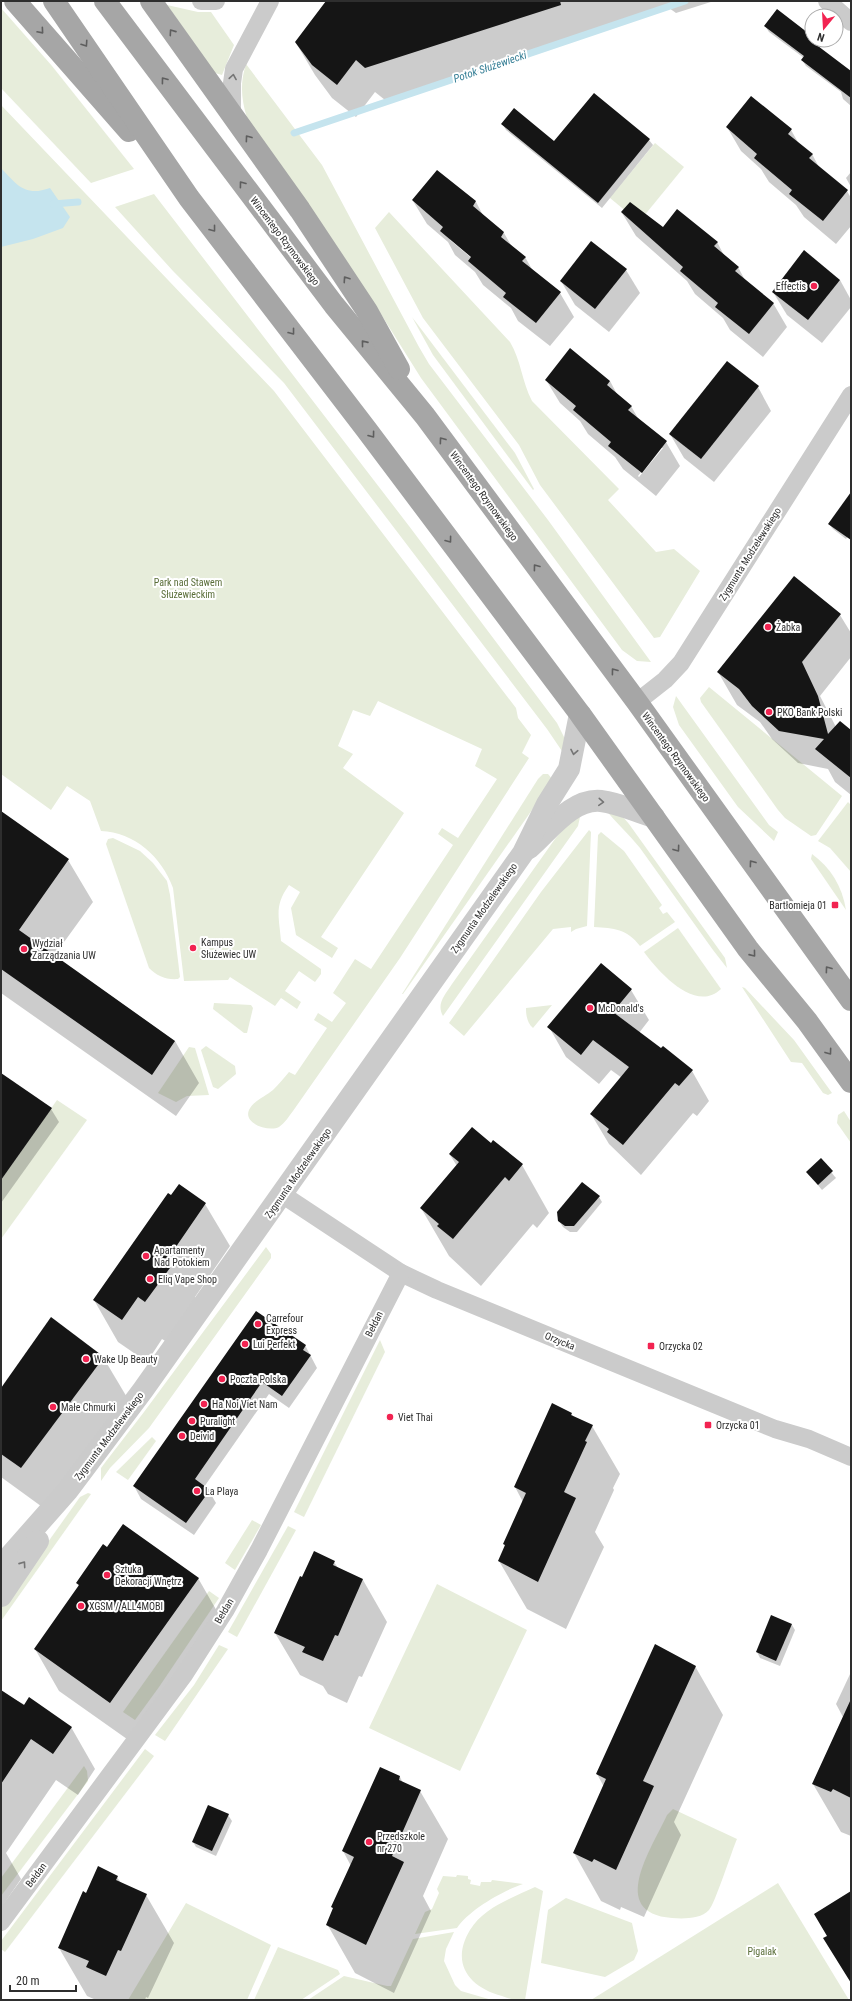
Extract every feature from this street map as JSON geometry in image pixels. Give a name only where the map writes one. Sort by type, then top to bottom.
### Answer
[{"type":"main road","points":[[15,1],[189,198]]},
{"type":"main road","points":[[54,1],[189,198],[366,429],[580,714],[748,949],[807,1022],[851,1082]]},
{"type":"main road","name":"Wincentego Rzymowskiego","points":[[105,1],[334,305],[425,416],[637,702],[851,1000]]},
{"type":"main road","points":[[151,1],[300,210],[367,312],[425,416]]},
{"type":"street","points":[[201,1],[216,1]]},
{"type":"street","points":[[232,116],[232,83],[234,69],[270,1]]},
{"type":"street","points":[[827,1],[851,22]]},
{"type":"street","name":"Zygmunta Modzelewskiego","points":[[637,702],[666,680],[681,663],[851,396]]},
{"type":"street","name":"Zygmunta Modzelewskiego","points":[[1,1566],[68,1490],[143,1390],[283,1195],[523,853],[546,804],[569,769],[580,714]]},
{"type":"street","name":"Zygmunta Modzelewskiego","points":[[523,853],[570,811],[587,803],[597,801],[608,802],[654,817]]},
{"type":"street","name":"Orzycka","points":[[283,1195],[401,1273],[437,1290],[775,1429],[809,1439],[851,1457]]},
{"type":"street","name":"Bełdan","points":[[1,1922],[184,1675],[221,1616],[259,1550],[401,1273]]},
{"type":"street","name":"Zygmunta Modzelewskiego","points":[[1,1596],[36,1545],[68,1490]]},
{"type":"green space","points":[[167,5],[198,12],[211,12],[234,45],[222,75],[215,73]]},
{"type":"green space","points":[[1,8],[52,66],[134,169],[91,183],[1,88]]},
{"type":"green space","points":[[246,64],[322,165],[429,364],[548,520],[651,662],[637,661],[622,650],[421,378],[379,311],[247,118],[243,104],[242,91]]},
{"type":"green space","name":"Park nad Stawem Służewieckim","points":[[1,105],[274,391],[516,708],[518,718],[531,735],[522,753],[529,758],[400,958],[293,1111],[279,1127],[264,1128],[258,1126],[250,1119],[248,1115],[249,1110],[257,1101],[273,1090],[289,1072],[295,1075],[327,1028],[314,1020],[318,1013],[332,1022],[346,1003],[333,993],[355,959],[371,969],[453,845],[438,834],[442,828],[458,838],[497,779],[475,766],[482,749],[378,701],[370,716],[353,710],[338,746],[353,754],[343,768],[404,813],[321,937],[338,948],[332,958],[296,935],[291,908],[300,892],[289,885],[284,892],[279,905],[281,941],[321,969],[321,974],[315,982],[299,971],[285,991],[301,1002],[297,1009],[281,998],[275,1006],[230,977],[228,980],[184,981],[173,888],[162,866],[145,848],[135,841],[113,832],[101,831],[90,801],[67,786],[51,810],[1,774]]},
{"type":"green space","points":[[655,143],[684,167],[639,222],[610,198]]},
{"type":"green space","points":[[154,194],[409,526],[557,723],[565,739],[566,757],[547,729],[284,383],[173,271],[115,207]]},
{"type":"green space","points":[[389,212],[510,342],[517,356],[532,401],[619,489],[608,500],[656,552],[674,549],[700,571],[660,637],[654,638],[540,485],[519,445],[423,318],[375,228]]},
{"type":"green space","points":[[412,317],[515,453],[534,489],[533,490],[433,355]]},
{"type":"green space","points":[[709,687],[842,796],[816,835],[811,836],[785,818],[778,810],[701,702],[700,698]]},
{"type":"green space","points":[[676,696],[769,825],[778,832],[774,841],[738,807],[679,725],[673,707]]},
{"type":"green space","points":[[543,774],[548,774],[553,780],[402,994],[538,779]]},
{"type":"green space","points":[[848,802],[851,805],[851,872],[830,848],[818,841]]},
{"type":"green space","points":[[605,809],[623,817],[629,824],[725,958],[727,968],[640,848]]},
{"type":"green space","points":[[580,817],[578,826],[443,1016],[440,1007],[444,996],[452,984],[555,839],[570,821]]},
{"type":"green space","points":[[589,830],[591,832],[587,926],[571,932],[571,927],[553,929],[464,1036],[449,1023],[541,892]]},
{"type":"green space","points":[[601,832],[624,851],[662,905],[659,908],[663,914],[667,912],[675,922],[640,946],[630,936],[620,930],[594,927],[598,835]]},
{"type":"green space","points":[[113,838],[140,851],[153,863],[167,881],[180,977],[178,979],[162,977],[149,968],[106,844],[108,839]]},
{"type":"green space","points":[[812,854],[825,865],[835,878],[842,893],[846,910],[811,859]]},
{"type":"green space","points":[[678,928],[721,989],[711,995],[700,996],[689,993],[678,987],[658,969],[644,952]]},
{"type":"green space","points":[[742,987],[745,988],[794,1040],[832,1093],[828,1095],[823,1093],[802,1063],[791,1062]]},
{"type":"green space","points":[[214,1003],[251,1005],[253,1008],[247,1033],[244,1033],[213,1009]]},
{"type":"green space","points":[[552,1005],[533,1028],[528,1021],[526,1008]]},
{"type":"green space","points":[[206,1046],[235,1066],[236,1074],[218,1089],[213,1087],[201,1050]]},
{"type":"green space","points":[[189,1047],[195,1048],[209,1095],[187,1096],[176,1102],[158,1093]]},
{"type":"green space","points":[[57,1100],[87,1120],[1,1239],[1,1180]]},
{"type":"green space","points":[[844,1111],[851,1122],[851,1143],[837,1123],[838,1115]]},
{"type":"green space","points":[[266,1247],[271,1254],[271,1258],[149,1428],[110,1468],[101,1481],[101,1468]]},
{"type":"green space","points":[[380,1340],[385,1352],[304,1517],[294,1512]]},
{"type":"green space","points":[[152,1437],[156,1441],[128,1480],[116,1472]]},
{"type":"green space","points":[[88,1493],[91,1494],[1,1621],[1,1608],[80,1497]]},
{"type":"green space","points":[[252,1520],[261,1525],[235,1570],[225,1563]]},
{"type":"green space","points":[[288,1526],[296,1530],[237,1637],[228,1632]]},
{"type":"green space","points":[[437,1584],[527,1630],[460,1771],[369,1728]]},
{"type":"green space","points":[[209,1591],[219,1598],[135,1720],[123,1712]]},
{"type":"green space","points":[[219,1645],[228,1649],[165,1741],[155,1735],[194,1685]]},
{"type":"green space","points":[[145,1749],[154,1756],[5,1952],[1,1949],[1,1941]]},
{"type":"green space","points":[[84,1766],[87,1771],[88,1781],[1,1896],[1,1878]]},
{"type":"green space","points":[[673,1809],[737,1839],[712,1906],[706,1913],[692,1918],[672,1918],[653,1913],[642,1904],[638,1892],[640,1877],[652,1844],[667,1815]]},
{"type":"green space","points":[[457,1875],[468,1876],[468,1879],[471,1880],[470,1884],[480,1886],[481,1882],[491,1882],[492,1880],[523,1884],[506,1891],[478,1908],[462,1921],[457,1928],[415,1934],[425,1912],[432,1909],[439,1893],[437,1889],[443,1876],[456,1877]]},
{"type":"green space","name":"Pigalak","points":[[778,1883],[849,2000],[591,2000]]},
{"type":"green space","points":[[535,1887],[543,1891],[525,2000],[514,2000],[490,1992],[480,1987],[472,1980],[466,1972],[463,1963],[462,1953],[464,1942],[470,1930],[483,1915],[508,1899]]},
{"type":"green space","points":[[566,1898],[632,1923],[638,1951],[634,1960],[605,1977],[541,1963],[548,1910]]},
{"type":"green space","points":[[186,1903],[271,1945],[247,2000],[128,2000]]},
{"type":"green space","points":[[454,1932],[446,1949],[444,1961],[455,1985],[461,1991],[492,2000],[308,2000],[344,1976],[391,1986],[413,1939]]},
{"type":"green space","points":[[278,1947],[338,1970],[340,1974],[301,2000],[254,2000]]},
{"type":"water","points":[[1,168],[22,188],[34,191],[50,188],[70,217],[63,228],[33,239],[1,247]]},
{"type":"building","points":[[326,1],[560,1],[561,5],[365,68],[356,60],[337,85],[312,65],[295,42]]},
{"type":"building","points":[[777,9],[804,30],[804,48],[821,48],[851,71],[851,98],[801,60],[804,56],[764,26]]},
{"type":"building","points":[[594,93],[650,139],[598,203],[501,124],[514,108],[554,141]]},
{"type":"building","points":[[751,96],[792,129],[788,134],[813,154],[809,158],[848,190],[823,221],[789,194],[792,190],[754,158],[757,154],[726,127]]},
{"type":"building","points":[[437,170],[476,201],[473,206],[504,232],[501,237],[526,257],[522,261],[561,292],[536,323],[503,297],[506,293],[468,261],[471,257],[440,231],[443,227],[412,200]]},
{"type":"building","points":[[630,202],[663,227],[677,209],[718,242],[714,246],[739,267],[735,271],[774,303],[749,334],[715,307],[718,303],[680,271],[683,267],[621,212]]},
{"type":"building","points":[[591,241],[627,269],[595,309],[560,281]]},
{"type":"building","points":[[804,250],[840,280],[808,320],[772,292]]},
{"type":"building","points":[[570,348],[610,381],[607,385],[632,406],[628,410],[667,441],[642,473],[608,446],[611,442],[573,410],[576,406],[545,380]]},
{"type":"building","points":[[727,361],[759,386],[701,459],[669,434]]},
{"type":"building","points":[[851,492],[851,540],[828,524]]},
{"type":"building","points":[[794,576],[841,614],[802,662],[818,696],[828,734],[840,721],[851,730],[851,778],[815,749],[824,739],[779,731],[752,706],[739,689],[717,672]]},
{"type":"building","name":"Wydział Zarządzania UW","points":[[1,811],[69,859],[19,930],[175,1041],[152,1075],[1,969]]},
{"type":"building","points":[[601,963],[632,989],[613,1012],[661,1048],[663,1046],[693,1070],[679,1086],[675,1083],[623,1145],[607,1132],[609,1129],[590,1114],[629,1067],[593,1040],[581,1055],[547,1027]]},
{"type":"building","points":[[1,1073],[52,1108],[1,1180]]},
{"type":"building","points":[[472,1127],[491,1143],[493,1140],[523,1164],[509,1181],[505,1177],[453,1239],[437,1226],[439,1224],[420,1208],[459,1162],[449,1154]]},
{"type":"building","points":[[821,1158],[833,1171],[818,1185],[806,1172]]},
{"type":"building","points":[[582,1182],[600,1196],[574,1226],[565,1226],[558,1221],[557,1212]]},
{"type":"building","name":"Apartamenty Nad Potokiem","points":[[179,1184],[206,1203],[169,1257],[175,1261],[145,1302],[138,1297],[122,1320],[93,1300],[168,1193],[171,1195]]},
{"type":"building","points":[[256,1311],[306,1345],[303,1350],[311,1355],[282,1396],[262,1382],[195,1479],[210,1490],[186,1523],[133,1486]]},
{"type":"building","points":[[51,1317],[104,1357],[21,1468],[1,1454],[1,1388]]},
{"type":"building","points":[[552,1403],[572,1413],[571,1415],[593,1425],[585,1441],[587,1442],[564,1492],[576,1498],[538,1582],[498,1561],[505,1545],[503,1544],[526,1493],[514,1487]]},
{"type":"building","points":[[123,1524],[199,1578],[110,1703],[34,1649],[79,1585],[76,1583],[103,1544],[107,1547]]},
{"type":"building","points":[[314,1551],[335,1561],[333,1565],[363,1579],[338,1636],[335,1635],[323,1661],[302,1652],[305,1647],[274,1633],[300,1576],[302,1577]]},
{"type":"building","points":[[771,1615],[792,1624],[776,1661],[756,1652]]},
{"type":"building","points":[[655,1644],[696,1666],[643,1781],[654,1786],[616,1870],[594,1859],[592,1862],[573,1853],[606,1779],[596,1774]]},
{"type":"building","points":[[1,1690],[24,1705],[29,1697],[72,1727],[53,1754],[31,1739],[1,1784]]},
{"type":"building","points":[[851,1699],[851,1798],[833,1789],[831,1792],[812,1784]]},
{"type":"building","points":[[380,1767],[400,1776],[399,1780],[421,1790],[392,1856],[404,1862],[366,1945],[326,1925],[333,1908],[331,1907],[354,1857],[342,1851]]},
{"type":"building","points":[[208,1805],[229,1814],[212,1851],[192,1842]]},
{"type":"building","points":[[98,1866],[118,1876],[116,1880],[147,1894],[121,1951],[118,1950],[106,1976],[86,1967],[89,1961],[58,1948],[83,1891],[86,1893]]},
{"type":"building","points":[[851,1891],[851,1983],[823,1938],[827,1936],[814,1914]]},
{"type":"waterway","name":"Potok Służewiecki","points":[[294,133],[685,1]]},
{"type":"waterway","name":"Potok Służewiecki","points":[[53,204],[78,202]]},
{"type":"place","name":"Effectis","points":[[814,286]]},
{"type":"place","name":"Żabka","points":[[768,627]]},
{"type":"place","name":"PKO Bank Polski","points":[[769,712]]},
{"type":"place","name":"Bartłomieja 01","points":[[835,905]]},
{"type":"place","name":"Kampus Służewiec UW","points":[[193,948]]},
{"type":"place","name":"Wydział Zarządzania UW","points":[[24,949]]},
{"type":"place","name":"McDonald's","points":[[590,1008]]},
{"type":"place","name":"Apartamenty Nad Potokiem","points":[[146,1256]]},
{"type":"place","name":"Eliq Vape Shop","points":[[150,1279]]},
{"type":"place","name":"Carrefour Express","points":[[258,1324]]},
{"type":"place","name":"Lui Perfekt","points":[[245,1344]]},
{"type":"place","name":"Orzycka 02","points":[[651,1346]]},
{"type":"place","name":"Wake Up Beauty","points":[[86,1359]]},
{"type":"place","name":"Poczta Polska","points":[[222,1379]]},
{"type":"place","name":"Ha Noi Viet Nam","points":[[204,1404]]},
{"type":"place","name":"Małe Chmurki","points":[[53,1407]]},
{"type":"place","name":"Viet Thai","points":[[390,1417]]},
{"type":"place","name":"Puralight","points":[[192,1421]]},
{"type":"place","name":"Orzycka 01","points":[[708,1425]]},
{"type":"place","name":"Deivid","points":[[182,1436]]},
{"type":"place","name":"La Playa","points":[[197,1491]]},
{"type":"place","name":"Sztuka Dekoracji Wnętrz","points":[[107,1575]]},
{"type":"place","name":"XGSM / ALL4MOBI","points":[[81,1606]]},
{"type":"place","name":"Przedszkole nr 270","points":[[369,1842]]}]
